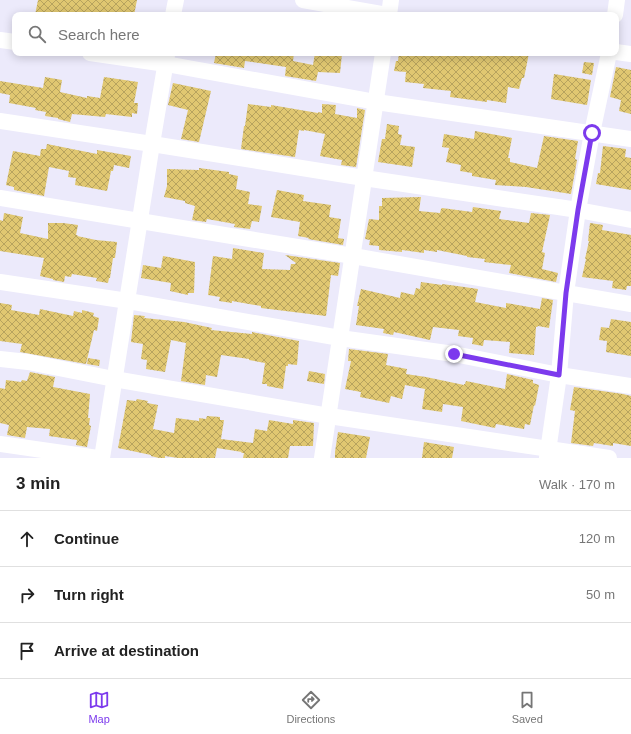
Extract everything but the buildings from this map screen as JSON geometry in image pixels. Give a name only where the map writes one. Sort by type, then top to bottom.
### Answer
[{"type":"street","points":[[174,12],[176,0]]},
{"type":"street","points":[[303,0],[371,12]]},
{"type":"street","points":[[389,12],[391,0]]},
{"type":"street","points":[[615,12],[617,0]]},
{"type":"street","points":[[0,40],[12,42]]},
{"type":"street","points":[[619,52],[631,54]]},
{"type":"street","points":[[136,56],[166,58],[376,102],[631,139]]},
{"type":"street","points":[[322,458],[383,56]]},
{"type":"street","points":[[548,453],[559,375],[566,293],[578,210],[608,56]]},
{"type":"street","points":[[102,458],[166,58]]},
{"type":"street","points":[[0,121],[578,210],[631,220]]},
{"type":"street","points":[[0,198],[353,256],[631,304]]},
{"type":"street","points":[[0,282],[340,338],[454,354],[559,375],[631,386]]},
{"type":"street","points":[[0,359],[28,362],[114,379],[548,453],[609,458]]},
{"type":"street","points":[[0,444],[98,458]]},
{"type":"route","points":[[454,354],[559,375],[566,293],[578,210],[592,133]]}]
